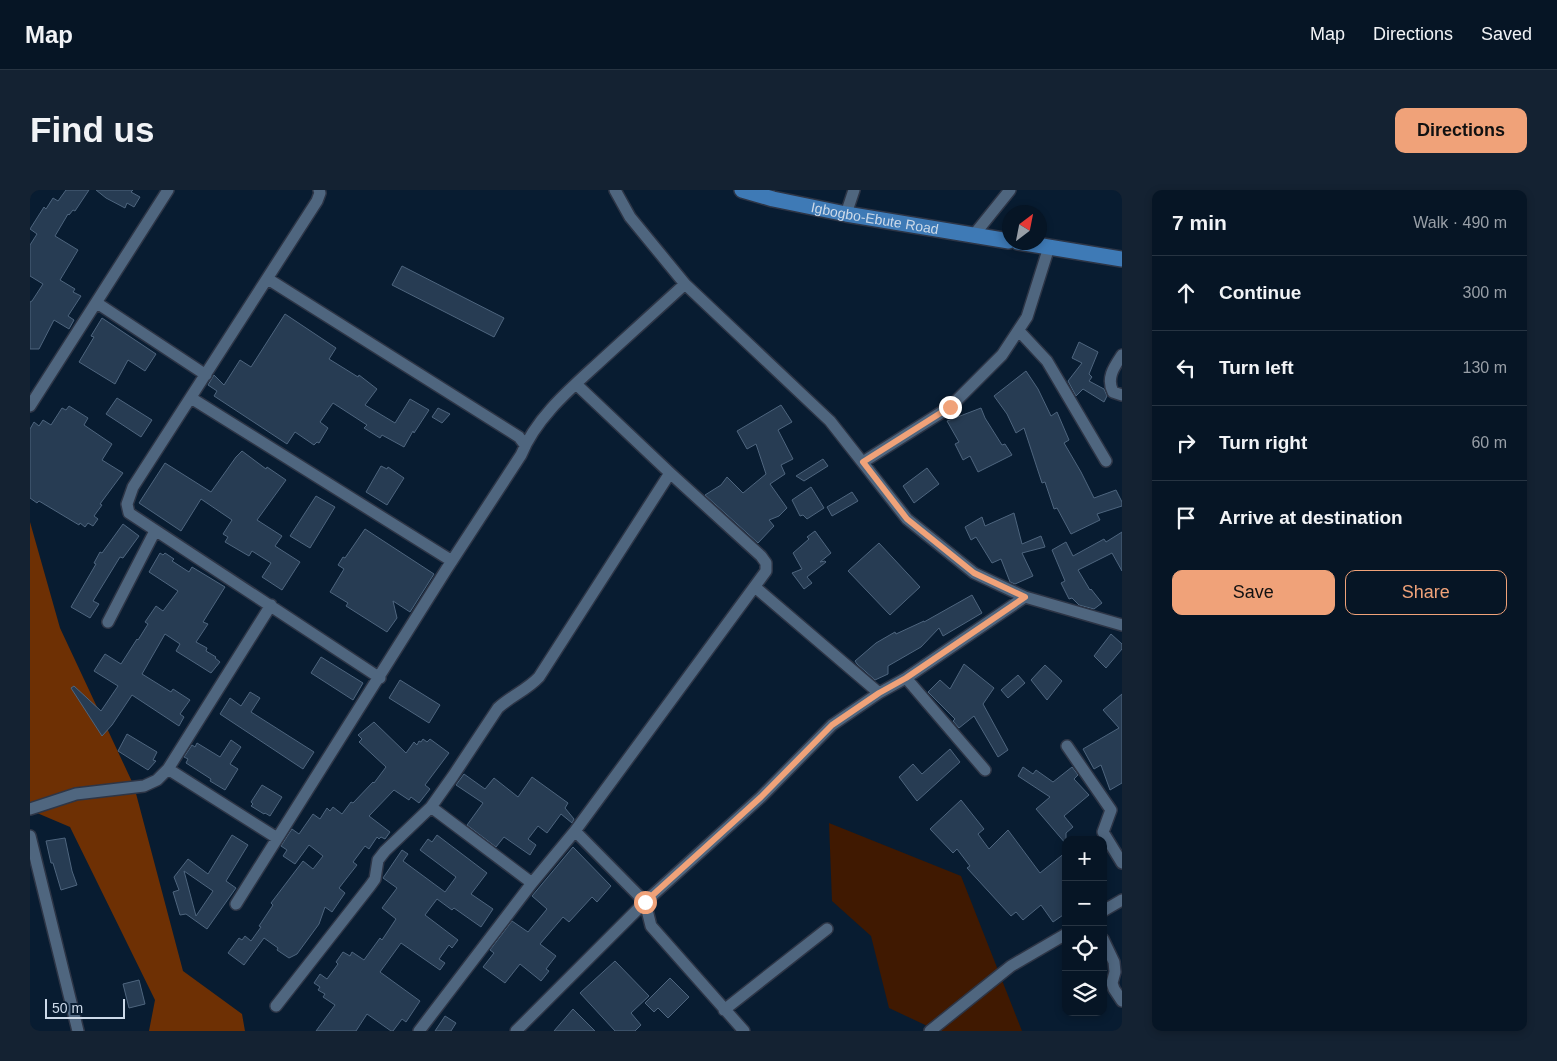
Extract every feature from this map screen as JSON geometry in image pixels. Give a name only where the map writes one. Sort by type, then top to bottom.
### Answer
[{"type":"main road","name":"Igbogbo-Ebute Road","points":[[742,190],[773,199],[846,214],[1002,240]]},
{"type":"main road","points":[[1049,247],[1122,259]]},
{"type":"street","points":[[30,406],[97,304],[168,190]]},
{"type":"street","points":[[319,190],[320,193],[317,200],[268,279],[133,487],[127,504],[129,513],[155,531],[380,678]]},
{"type":"street","points":[[615,190],[630,217],[685,284],[830,421],[907,519],[974,573],[1025,597],[1122,625]]},
{"type":"street","points":[[846,214],[854,190]]},
{"type":"street","points":[[973,236],[1010,190]]},
{"type":"street","points":[[863,462],[950,407],[1002,355],[1027,317],[1049,247]]},
{"type":"street","points":[[268,279],[519,437],[525,445]]},
{"type":"street","points":[[236,904],[452,561],[522,455],[525,445],[548,412],[685,284]]},
{"type":"street","points":[[97,304],[206,374]]},
{"type":"street","points":[[1019,331],[1047,361],[1106,461]]},
{"type":"street","points":[[1122,355],[1110,376],[1110,384],[1113,392],[1122,394]]},
{"type":"street","points":[[420,1031],[532,883],[575,831],[766,571],[766,563],[761,556],[576,384]]},
{"type":"street","points":[[191,398],[452,561]]},
{"type":"street","points":[[276,1006],[375,879],[378,860],[430,807],[498,708],[507,700],[529,688],[539,677],[670,473]]},
{"type":"street","points":[[108,622],[155,531]]},
{"type":"street","points":[[755,588],[879,693]]},
{"type":"street","points":[[516,1031],[645,902],[761,797],[832,725],[879,693],[906,678],[1025,597]]},
{"type":"street","points":[[30,809],[76,794],[144,786],[157,780],[168,769],[271,605]]},
{"type":"street","points":[[906,678],[985,770]]},
{"type":"street","points":[[1067,746],[1111,810],[1103,832],[1122,863]]},
{"type":"street","points":[[168,769],[277,838]]},
{"type":"street","points":[[430,807],[532,883]]},
{"type":"street","points":[[575,831],[645,902],[651,926],[744,1031]]},
{"type":"street","points":[[30,836],[78,1031]]},
{"type":"street","points":[[1107,909],[1122,900]]},
{"type":"street","points":[[724,1010],[827,929]]},
{"type":"street","points":[[930,1031],[1012,966],[1062,936]]},
{"type":"street","points":[[1107,947],[1114,962],[1115,972],[1112,984],[1122,1001]]},
{"type":"shaded area","points":[[30,522],[60,628],[134,786],[183,971],[242,1014],[245,1031],[149,1031],[155,1000],[70,827],[30,810]]},
{"type":"shaded area","points":[[829,823],[961,876],[1022,1031],[938,1031],[889,1008],[871,936],[832,901]]},
{"type":"building","points":[[66,190],[89,190],[75,211],[73,210],[68,214],[55,236],[78,250],[60,280],[75,289],[73,292],[81,296],[68,316],[74,320],[69,329],[54,320],[39,349],[30,349],[30,302],[43,284],[30,276],[30,245],[37,234],[30,229],[44,207],[46,209],[53,198],[58,201]]},
{"type":"building","points":[[96,190],[133,190],[131,192],[140,197],[134,207],[127,203],[125,208],[106,198]]},
{"type":"building","points":[[402,266],[504,318],[494,337],[392,285]]},
{"type":"building","points":[[285,314],[336,348],[329,359],[358,377],[359,375],[377,389],[365,405],[395,423],[410,399],[429,410],[414,433],[413,431],[404,447],[382,435],[380,438],[364,428],[367,425],[333,403],[320,422],[328,428],[319,443],[317,442],[314,445],[295,432],[287,444],[214,396],[217,391],[208,385],[214,375],[224,385],[240,360],[251,367]]},
{"type":"building","points":[[102,318],[156,354],[145,371],[128,360],[115,384],[79,362],[94,337],[91,336]]},
{"type":"building","points":[[1079,342],[1098,352],[1089,374],[1092,377],[1089,381],[1104,389],[1107,396],[1104,402],[1083,389],[1076,396],[1068,381],[1082,363],[1072,358]]},
{"type":"building","points":[[1026,371],[1038,389],[1051,416],[1057,412],[1069,440],[1064,443],[1094,498],[1116,490],[1122,502],[1122,506],[1097,514],[1100,520],[1071,534],[1057,508],[1054,509],[1045,482],[1042,483],[1024,428],[1016,433],[1007,414],[994,396]]},
{"type":"building","points":[[117,398],[152,420],[141,437],[106,414]]},
{"type":"building","points":[[781,405],[792,422],[778,430],[793,459],[781,465],[785,474],[770,484],[787,508],[779,516],[769,520],[774,526],[758,543],[705,495],[721,485],[727,477],[743,493],[766,474],[756,444],[747,449],[737,431]]},
{"type":"building","points":[[69,406],[88,418],[84,425],[112,444],[102,460],[123,473],[100,504],[102,505],[94,516],[98,519],[93,526],[88,523],[85,527],[80,523],[79,525],[39,501],[37,503],[30,498],[30,429],[34,422],[39,426],[43,420],[51,425],[62,408],[66,410]]},
{"type":"building","points":[[438,408],[450,414],[442,423],[432,417]]},
{"type":"building","points":[[981,408],[1002,445],[1005,444],[1012,455],[978,472],[970,456],[963,460],[955,444],[959,442],[947,421]]},
{"type":"building","points":[[242,451],[266,469],[267,467],[286,480],[257,520],[282,536],[275,546],[300,562],[282,590],[262,577],[271,563],[252,551],[249,556],[225,542],[228,537],[223,534],[232,520],[201,499],[181,531],[139,503],[165,463],[211,492]]},
{"type":"building","points":[[823,459],[828,466],[804,481],[796,476]]},
{"type":"building","points":[[381,466],[387,469],[388,467],[404,478],[387,505],[366,492]]},
{"type":"building","points":[[927,468],[939,484],[914,503],[903,486]]},
{"type":"building","points":[[811,487],[824,508],[807,519],[803,515],[800,516],[792,500]]},
{"type":"building","points":[[852,492],[858,501],[832,516],[827,507]]},
{"type":"building","points":[[316,496],[335,507],[310,548],[290,536]]},
{"type":"building","points":[[1014,513],[1022,544],[1041,536],[1045,547],[1022,553],[1033,576],[1015,584],[1010,582],[1001,559],[992,563],[976,537],[971,540],[965,527],[982,517],[985,526]]},
{"type":"building","points":[[123,524],[139,536],[123,558],[120,557],[93,601],[99,604],[90,618],[71,607],[96,564],[94,563],[100,552],[102,553]]},
{"type":"building","points":[[365,529],[434,574],[410,612],[393,601],[397,618],[387,632],[346,606],[348,603],[330,592],[344,569],[338,565]]},
{"type":"building","points":[[815,531],[831,553],[820,562],[826,562],[807,577],[812,583],[804,589],[792,573],[802,569],[793,553]]},
{"type":"building","points":[[1122,532],[1122,571],[1112,553],[1078,570],[1090,590],[1102,603],[1094,609],[1079,605],[1072,598],[1069,599],[1061,583],[1065,581],[1052,550],[1066,542],[1073,556],[1104,539],[1106,542]]},
{"type":"building","points":[[879,543],[920,587],[890,615],[848,571]]},
{"type":"building","points":[[160,553],[163,555],[165,553],[174,559],[172,561],[189,572],[192,567],[225,587],[203,622],[208,624],[196,642],[207,648],[206,651],[220,662],[211,673],[176,651],[180,644],[165,634],[142,674],[171,692],[173,689],[190,700],[180,714],[184,717],[179,726],[132,695],[112,725],[102,736],[71,688],[74,686],[101,711],[118,686],[94,671],[105,654],[121,664],[148,624],[145,622],[156,606],[163,611],[178,591],[149,572]]},
{"type":"building","points":[[972,595],[982,613],[943,636],[939,628],[921,647],[888,666],[888,674],[875,680],[855,661],[876,643],[895,632],[896,634],[924,622]]},
{"type":"building","points":[[1111,634],[1122,644],[1122,649],[1106,668],[1094,656]]},
{"type":"building","points":[[321,657],[363,683],[353,700],[311,673]]},
{"type":"building","points":[[964,664],[994,688],[983,704],[1008,750],[998,757],[974,716],[959,728],[953,721],[955,719],[928,692],[940,680],[950,689]]},
{"type":"building","points":[[1045,665],[1062,681],[1047,700],[1031,680]]},
{"type":"building","points":[[1018,675],[1025,683],[1008,698],[1001,690]]},
{"type":"building","points":[[400,680],[440,705],[429,723],[389,698]]},
{"type":"building","points":[[250,692],[260,698],[251,712],[314,752],[303,769],[220,714],[230,698],[241,706]]},
{"type":"building","points":[[1122,694],[1122,783],[1110,790],[1101,765],[1094,769],[1083,749],[1119,728],[1103,710]]},
{"type":"building","points":[[374,722],[406,753],[414,742],[417,745],[423,739],[427,742],[430,739],[449,753],[425,785],[430,789],[419,803],[411,797],[409,800],[394,790],[369,816],[390,832],[385,839],[377,837],[369,849],[365,846],[353,862],[357,865],[339,888],[345,893],[332,912],[325,907],[319,924],[297,954],[289,958],[264,938],[244,965],[228,953],[239,938],[242,940],[245,936],[251,941],[273,905],[271,903],[303,861],[313,869],[323,856],[309,845],[295,864],[283,856],[287,850],[281,846],[292,829],[299,834],[313,814],[320,819],[327,808],[330,811],[333,807],[342,814],[351,802],[353,803],[374,783],[386,767],[359,742],[362,739],[358,735]]},
{"type":"building","points":[[127,734],[157,752],[153,760],[156,761],[148,770],[118,751]]},
{"type":"building","points":[[231,740],[241,747],[230,764],[238,769],[225,790],[186,763],[188,759],[184,757],[192,745],[195,747],[197,743],[220,757]]},
{"type":"building","points":[[950,749],[960,762],[917,801],[899,777],[913,764],[922,774]]},
{"type":"building","points":[[1023,767],[1033,774],[1036,770],[1053,782],[1072,767],[1078,775],[1074,779],[1089,795],[1064,816],[1073,827],[1066,833],[1066,836],[1062,836],[1062,839],[1036,809],[1050,797],[1018,776]]},
{"type":"building","points":[[464,774],[485,789],[494,778],[518,797],[532,777],[568,803],[565,808],[574,819],[572,823],[561,814],[547,833],[538,826],[528,839],[536,845],[530,855],[504,837],[496,847],[467,825],[483,803],[456,785]]},
{"type":"building","points":[[262,785],[282,797],[270,816],[251,806],[253,804],[251,802]]},
{"type":"building","points":[[961,800],[984,829],[978,834],[989,849],[1008,830],[1040,873],[1062,855],[1062,916],[1053,922],[1041,905],[1023,920],[1016,912],[1011,916],[967,868],[970,866],[957,849],[953,853],[930,829]]},
{"type":"building","points":[[232,835],[248,845],[226,881],[236,888],[207,929],[186,914],[180,915],[173,892],[179,890],[174,877],[188,859],[208,874]],"holes":[[[184,871],[213,891],[196,916]]]},
{"type":"building","points":[[437,835],[487,873],[471,894],[493,909],[481,927],[454,908],[452,910],[437,899],[425,915],[458,940],[452,948],[449,945],[439,959],[445,963],[440,970],[401,943],[380,972],[420,1001],[406,1022],[402,1019],[393,1031],[367,1014],[356,1031],[316,1031],[335,1005],[323,997],[325,994],[318,990],[320,987],[314,983],[320,974],[327,979],[338,964],[336,962],[343,952],[350,956],[352,952],[364,960],[380,938],[382,940],[396,919],[382,908],[397,888],[383,878],[402,850],[408,854],[403,861],[445,892],[456,877],[420,850],[428,839],[432,842]]},
{"type":"building","points":[[65,838],[77,885],[61,890],[53,863],[51,863],[46,841]]},
{"type":"building","points":[[573,847],[611,886],[597,902],[592,897],[569,922],[563,917],[540,944],[556,956],[546,969],[549,971],[541,981],[520,964],[505,983],[483,967],[494,953],[490,950],[512,921],[528,932],[547,909],[532,896]]},
{"type":"building","points":[[615,961],[649,996],[631,1013],[641,1025],[635,1031],[615,1031],[580,993]]},
{"type":"building","points":[[670,978],[689,997],[668,1018],[658,1008],[654,1012],[645,1003]]},
{"type":"building","points":[[139,980],[145,1004],[129,1008],[123,984]]},
{"type":"building","points":[[573,1009],[595,1031],[554,1031]]},
{"type":"building","points":[[445,1016],[456,1023],[451,1031],[435,1031]]},
{"type":"route","points":[[645,902],[761,797],[832,725],[879,693],[906,678],[1025,597],[974,573],[907,519],[863,462],[950,407]]}]
